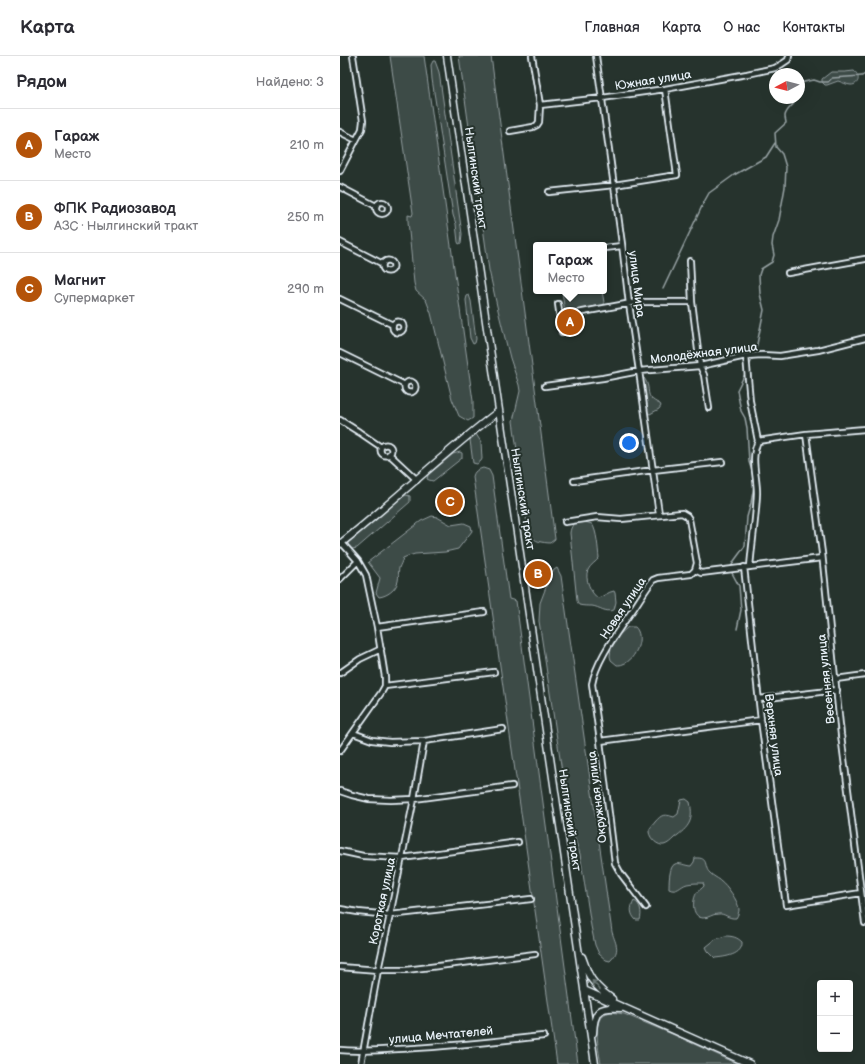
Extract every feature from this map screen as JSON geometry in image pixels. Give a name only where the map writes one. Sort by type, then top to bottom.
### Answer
[{"type":"main road","name":"Нылгинский тракт","points":[[447,56],[595,1064]]},
{"type":"main road","points":[[341,544],[476,428],[499,412]]},
{"type":"main road","points":[[578,949],[588,974],[593,982],[603,992],[627,1008]]},
{"type":"main road","points":[[584,990],[750,1064]]},
{"type":"main road","points":[[592,1046],[595,1018],[598,1012],[602,1009],[608,1008],[627,1008]]},
{"type":"street","points":[[340,171],[362,129],[353,56]]},
{"type":"street","points":[[510,131],[533,127],[539,122],[540,105],[532,56]]},
{"type":"street","name":"улица Мира","points":[[596,56],[659,514]]},
{"type":"street","name":"Южная улица","points":[[540,105],[665,89],[747,74],[775,68],[788,60],[789,57]]},
{"type":"street","points":[[549,192],[614,185],[677,175],[665,89]]},
{"type":"street","points":[[340,132],[356,140]]},
{"type":"street","points":[[340,187],[376,206]]},
{"type":"street","points":[[340,242],[383,264]]},
{"type":"street","points":[[607,248],[622,246]]},
{"type":"street","points":[[788,273],[865,259]]},
{"type":"street","points":[[690,262],[692,302],[700,366],[704,375],[709,408]]},
{"type":"street","points":[[340,299],[393,325]]},
{"type":"street","points":[[561,316],[637,302],[692,302]]},
{"type":"street","points":[[558,304],[561,316],[562,332]]},
{"type":"street","name":"Молодёжная улица","points":[[545,386],[640,371],[700,366],[746,356],[780,356],[818,350],[865,338]]},
{"type":"street","points":[[340,353],[405,385]]},
{"type":"street","points":[[746,356],[750,401],[758,441],[753,458],[757,492],[750,567]]},
{"type":"street","points":[[340,420],[360,432],[381,448],[383,454],[389,454],[417,480]]},
{"type":"street","points":[[758,441],[806,434],[865,429]]},
{"type":"street","name":"Весенняя улица","points":[[806,434],[822,558],[841,735],[863,884],[861,893],[865,923]]},
{"type":"street","points":[[381,448],[386,445],[390,446],[391,452],[389,454]]},
{"type":"street","points":[[574,481],[722,462]]},
{"type":"street","points":[[566,522],[597,517],[621,519],[682,512],[689,519],[697,563],[695,570],[701,573],[822,558]]},
{"type":"street","points":[[340,752],[385,686],[381,649],[366,575],[358,561],[341,544]]},
{"type":"street","points":[[340,579],[358,561]]},
{"type":"street","name":"Верхняя улица","points":[[744,567],[761,720],[786,905],[861,893]]},
{"type":"street","name":"Новая улица","points":[[600,741],[592,684],[593,675],[602,658],[620,628],[653,580],[691,574],[695,570]]},
{"type":"street","points":[[377,628],[484,612]]},
{"type":"street","points":[[340,673],[360,659],[381,649]]},
{"type":"street","points":[[385,686],[494,672]]},
{"type":"street","points":[[836,679],[865,675]]},
{"type":"street","points":[[759,699],[837,690]]},
{"type":"street","name":"Окружная улица","points":[[646,908],[621,874],[615,863],[600,741],[761,720]]},
{"type":"street","points":[[354,733],[372,740],[390,742],[424,742],[503,729]]},
{"type":"street","name":"Короткая улица","points":[[361,1064],[378,970],[414,799],[424,742]]},
{"type":"street","points":[[340,791],[369,799],[391,800],[414,799],[512,786]]},
{"type":"street","points":[[340,851],[363,856],[402,858],[518,842]]},
{"type":"street","points":[[340,909],[390,916],[531,899]]},
{"type":"street","points":[[340,967],[378,970],[406,970],[536,954]]},
{"type":"street","name":"улица Мечтателей","points":[[340,1050],[364,1051],[434,1048],[544,1036]]},
{"type":"shaded area","points":[[390,56],[424,56],[473,401],[473,418],[468,421],[459,416],[452,399],[431,313],[426,300],[416,291],[414,283],[408,221],[408,215],[412,216],[413,213]]},
{"type":"shaded area","points":[[459,56],[491,56],[555,539],[550,543],[540,542],[534,539],[527,524],[513,421],[520,391],[510,358],[489,270]]},
{"type":"shaded area","points":[[433,61],[435,61],[439,72],[462,234],[461,243],[459,244],[453,215],[432,79],[431,65]]},
{"type":"shaded area","points":[[854,71],[858,77],[858,80],[854,85],[848,85],[838,81],[825,85],[822,82],[822,79],[831,72]]},
{"type":"shaded area","points":[[562,294],[603,294],[605,308],[565,313]]},
{"type":"shaded area","points":[[469,295],[476,339],[475,343],[473,344],[470,338],[466,300],[467,296]]},
{"type":"shaded area","points":[[644,378],[647,382],[649,395],[661,406],[659,409],[650,414],[646,410]]},
{"type":"shaded area","points":[[474,434],[476,434],[481,442],[482,459],[477,464],[473,463],[470,440]]},
{"type":"shaded area","points":[[460,452],[462,453],[462,458],[433,481],[427,479],[428,475],[453,454]]},
{"type":"shaded area","points":[[483,468],[489,470],[492,476],[509,599],[516,601],[578,1064],[557,1064],[473,477],[476,471]]},
{"type":"shaded area","points":[[406,495],[410,496],[410,502],[357,548],[352,549],[348,547],[348,543]]},
{"type":"shaded area","points":[[432,516],[437,517],[451,525],[464,523],[471,526],[472,531],[458,549],[445,552],[415,554],[403,558],[399,568],[397,584],[388,594],[379,597],[376,593],[380,578],[368,562],[421,521]]},
{"type":"shaded area","points":[[582,521],[592,524],[594,527],[599,558],[588,570],[587,577],[589,586],[598,598],[614,591],[616,602],[614,610],[608,611],[592,606],[579,605],[577,601],[570,533],[573,525]]},
{"type":"shaded area","points":[[557,568],[561,576],[612,932],[617,947],[616,954],[610,961],[606,960],[599,954],[595,945],[591,926],[580,854],[570,824],[539,621],[540,603],[551,574]]},
{"type":"shaded area","points":[[628,627],[635,627],[638,631],[638,647],[628,662],[622,665],[617,665],[611,660],[611,649],[619,635]]},
{"type":"shaded area","points":[[686,799],[690,802],[691,809],[691,819],[687,827],[667,844],[662,845],[657,843],[650,835],[650,828],[661,816],[665,815],[674,817],[678,814],[681,800]]},
{"type":"shaded area","points":[[695,858],[703,859],[708,871],[723,882],[732,893],[739,909],[736,918],[731,918],[723,914],[716,914],[703,918],[697,915],[694,909],[694,901],[697,893],[704,886],[703,883],[687,884],[674,890],[669,889],[670,875],[673,865],[678,863],[691,866]]},
{"type":"shaded area","points":[[634,901],[638,904],[640,909],[640,920],[636,920],[632,913],[631,909]]},
{"type":"shaded area","points":[[725,936],[738,939],[742,942],[742,946],[737,953],[715,958],[706,947],[716,939]]},
{"type":"shaded area","points":[[611,1012],[624,1014],[738,1064],[601,1064],[597,1039],[599,1020],[605,1014]]},
{"type":"waterway","points":[[805,82],[814,80],[828,82],[832,78],[862,76],[865,74]]},
{"type":"waterway","points":[[756,349],[764,310],[760,294],[759,275],[761,269],[772,262],[774,255],[772,245],[773,237],[779,220],[785,187],[786,167],[782,154],[776,147],[775,133],[786,123],[785,116],[793,104]]},
{"type":"waterway","points":[[663,289],[709,193],[734,175],[766,157],[775,143]]},
{"type":"waterway","points":[[750,364],[752,360]]},
{"type":"waterway","points":[[731,567],[745,546],[747,517],[754,486],[754,477],[749,462],[747,428],[745,418],[741,411],[737,390],[746,372]]},
{"type":"waterway","points":[[732,573],[739,586],[741,610],[737,629]]},
{"type":"place","name":"Гараж","points":[[570,322]]},
{"type":"place","name":"Магнит","points":[[450,502]]},
{"type":"place","name":"ФПК Радиозавод","points":[[538,574]]}]
